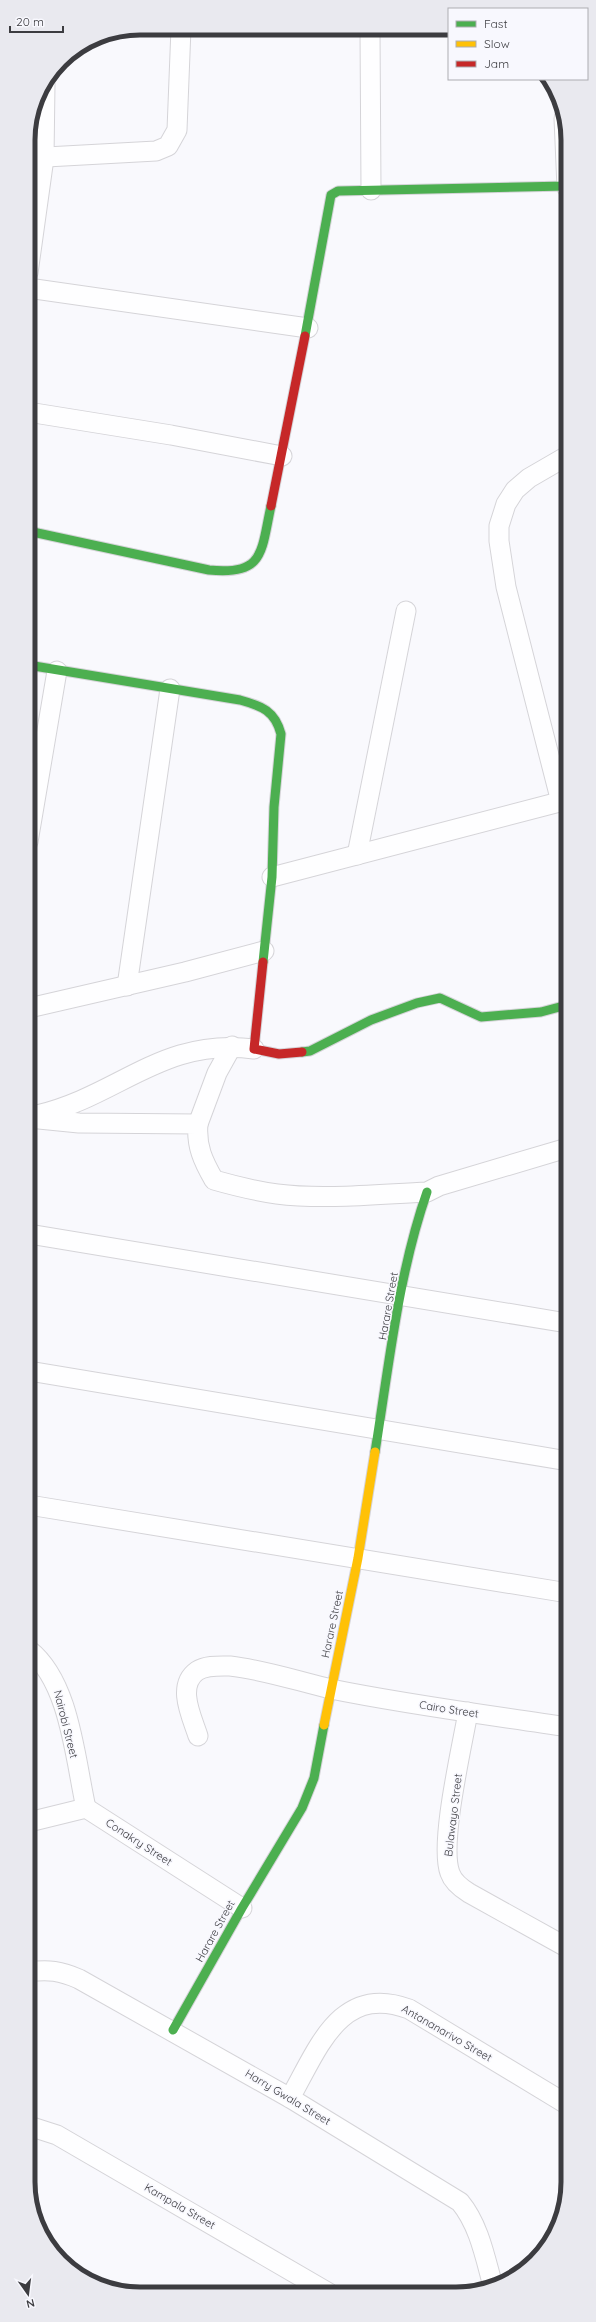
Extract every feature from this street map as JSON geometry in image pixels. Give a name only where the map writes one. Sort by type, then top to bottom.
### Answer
[{"type":"street","points":[[36,158],[156,151],[168,146],[177,130],[181,35]]},
{"type":"street","points":[[370,35],[371,190]]},
{"type":"street","points":[[35,172],[43,100]]},
{"type":"street","points":[[35,533],[209,570],[237,571],[251,565],[259,556],[282,456],[308,328],[330,197],[338,191],[561,187]]},
{"type":"street","points":[[35,289],[308,328]]},
{"type":"street","points":[[35,413],[171,435],[282,456]]},
{"type":"street","points":[[561,459],[529,478],[515,490],[506,504],[499,526],[499,541],[506,587],[561,790]]},
{"type":"street","points":[[357,855],[406,611]]},
{"type":"street","points":[[35,667],[255,704],[272,714],[278,723],[281,748],[274,807],[272,877],[254,1049]]},
{"type":"street","points":[[35,801],[57,672]]},
{"type":"street","points":[[127,986],[170,689]]},
{"type":"street","points":[[272,877],[561,802]]},
{"type":"street","points":[[35,1007],[127,986],[264,951]]},
{"type":"street","points":[[35,1116],[54,1111],[76,1103],[153,1064],[179,1054],[211,1047],[232,1046],[278,1054],[310,1051],[371,1020],[417,1003],[440,998],[481,1017],[541,1012],[561,1007]]},
{"type":"street","points":[[232,1046],[217,1073],[198,1124],[197,1140],[203,1161],[214,1180],[238,1187],[278,1194],[344,1196],[428,1192],[439,1186],[561,1150]]},
{"type":"street","points":[[35,1118],[79,1123],[198,1124]]},
{"type":"street","name":"Harare Street","points":[[173,2030],[242,1908],[302,1808],[314,1778],[330,1689],[358,1558],[401,1294],[415,1226],[428,1192]]},
{"type":"street","points":[[35,1235],[401,1294],[561,1322]]},
{"type":"street","points":[[35,1372],[561,1460]]},
{"type":"street","points":[[35,1506],[561,1592]]},
{"type":"street","name":"Nairobi Street","points":[[35,1656],[46,1667],[61,1695],[86,1808]]},
{"type":"street","name":"Cairo Street","points":[[198,1736],[187,1694],[188,1682],[198,1671],[212,1666],[230,1666],[274,1674],[330,1689],[561,1726]]},
{"type":"street","name":"Bulawayo Street","points":[[468,1712],[454,1791],[446,1850],[450,1875],[457,1884],[469,1893],[561,1944]]},
{"type":"street","points":[[35,1821],[86,1808]]},
{"type":"street","name":"Conakry Street","points":[[86,1808],[242,1908]]},
{"type":"street","name":"Harry Gwala Street","points":[[35,1971],[45,1969],[67,1974],[173,2030],[290,2098],[460,2202],[470,2214],[482,2247],[491,2280]]},
{"type":"street","name":"Antananarivo Street","points":[[290,2098],[325,2036],[338,2019],[352,2010],[382,2002],[396,2004],[410,2009],[561,2101]]},
{"type":"street","name":"Kampala Street","points":[[35,2128],[57,2134],[320,2287]]},
{"type":"traffic: fast","points":[[305,336],[331,195],[338,191],[561,186]]},
{"type":"traffic: fast","points":[[35,533],[209,570],[227,571],[241,569],[251,564],[257,557],[262,548],[271,506]]},
{"type":"traffic: fast","points":[[35,666],[240,700],[261,707],[275,720],[281,734],[274,807],[272,877],[263,962]]},
{"type":"traffic: fast","points":[[302,1052],[310,1051],[371,1020],[417,1003],[440,998],[481,1017],[541,1012],[561,1007]]},
{"type":"traffic: fast","points":[[375,1452],[401,1288],[417,1223],[427,1192]]},
{"type":"traffic: fast","points":[[173,2030],[242,1908],[302,1808],[314,1778],[324,1725]]},
{"type":"traffic: slow","points":[[324,1725],[358,1558],[375,1452]]},
{"type":"traffic: jam","points":[[271,506],[305,336]]},
{"type":"traffic: jam","points":[[263,962],[254,1049],[279,1054],[302,1052]]}]
